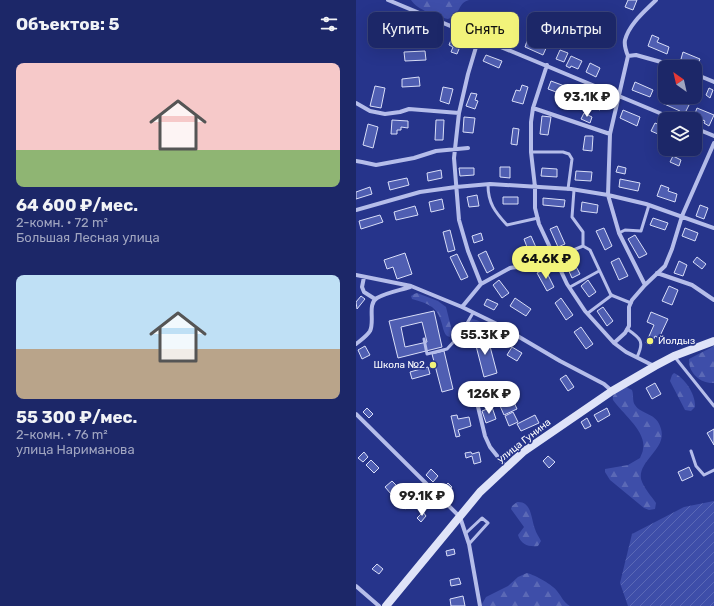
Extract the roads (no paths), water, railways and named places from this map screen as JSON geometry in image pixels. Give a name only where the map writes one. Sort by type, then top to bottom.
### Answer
[{"type":"main road","name":"улица Гунина","points":[[386,606],[480,492],[506,467],[542,438],[612,392],[674,356],[714,341]]},
{"type":"street","points":[[388,0],[451,26]]},
{"type":"street","points":[[645,284],[619,233],[608,195],[610,134],[628,56],[625,48],[625,41],[637,20],[656,0]]},
{"type":"street","points":[[476,48],[459,113],[454,158],[459,220],[468,251],[481,284]]},
{"type":"street","points":[[504,48],[658,112]]},
{"type":"street","points":[[628,56],[636,55],[658,61]]},
{"type":"street","points":[[547,65],[533,108],[531,152],[535,187],[535,208],[538,218],[554,257],[570,287],[588,313],[614,343],[626,352],[655,366]]},
{"type":"street","points":[[702,77],[714,82]]},
{"type":"street","points":[[356,103],[370,111],[385,114],[409,109],[459,113]]},
{"type":"street","points":[[533,108],[610,134]]},
{"type":"street","points":[[702,131],[714,136]]},
{"type":"street","points":[[614,343],[625,333],[629,326],[629,307],[631,303],[645,284],[665,266],[682,216],[714,143]]},
{"type":"street","points":[[356,161],[376,165],[414,158],[436,151],[468,148]]},
{"type":"street","points":[[356,210],[420,192],[456,187],[488,185],[535,187],[568,189],[608,195],[649,205],[714,228]]},
{"type":"street","points":[[462,307],[481,284],[510,268],[515,266],[526,268],[531,267],[554,257]]},
{"type":"street","points":[[657,273],[692,285],[714,300]]},
{"type":"street","points":[[356,275],[411,286],[462,307],[499,325],[560,361],[604,384],[612,392]]},
{"type":"street","points":[[364,277],[362,287],[364,292],[375,299]]},
{"type":"street","points":[[356,344],[370,331],[372,323],[372,305],[375,299],[411,286]]},
{"type":"street","points":[[474,390],[488,441],[496,455],[506,467]]},
{"type":"street","points":[[356,414],[460,517],[469,544],[480,606]]},
{"type":"street","points":[[356,586],[379,606]]},
{"type":"lane","points":[[531,152],[563,152],[569,154],[572,159],[568,189]]},
{"type":"lane","points":[[488,185],[488,196],[496,213],[507,225],[538,218]]},
{"type":"lane","points":[[574,190],[572,217],[584,232],[583,246]]},
{"type":"lane","points":[[619,233],[625,230],[641,231],[649,205]]},
{"type":"lane","points":[[554,257],[583,246]]},
{"type":"lane","points":[[583,246],[590,250],[612,295],[631,303]]},
{"type":"lane","points":[[570,287],[599,271]]},
{"type":"lane","points":[[588,313],[612,295]]},
{"type":"lane","points":[[424,339],[427,354],[447,349],[460,335],[473,313]]},
{"type":"lane","points":[[627,329],[638,337],[641,343],[640,351],[637,357]]},
{"type":"lane","points":[[674,356],[713,404]]},
{"type":"lane","points":[[691,451],[696,466],[704,476],[714,470]]},
{"type":"lane","points":[[466,534],[482,518],[488,523],[469,544]]},
{"type":"place","name":"Йолдыз","points":[[650,341]]},
{"type":"place","name":"Школа №2","points":[[433,365]]}]
